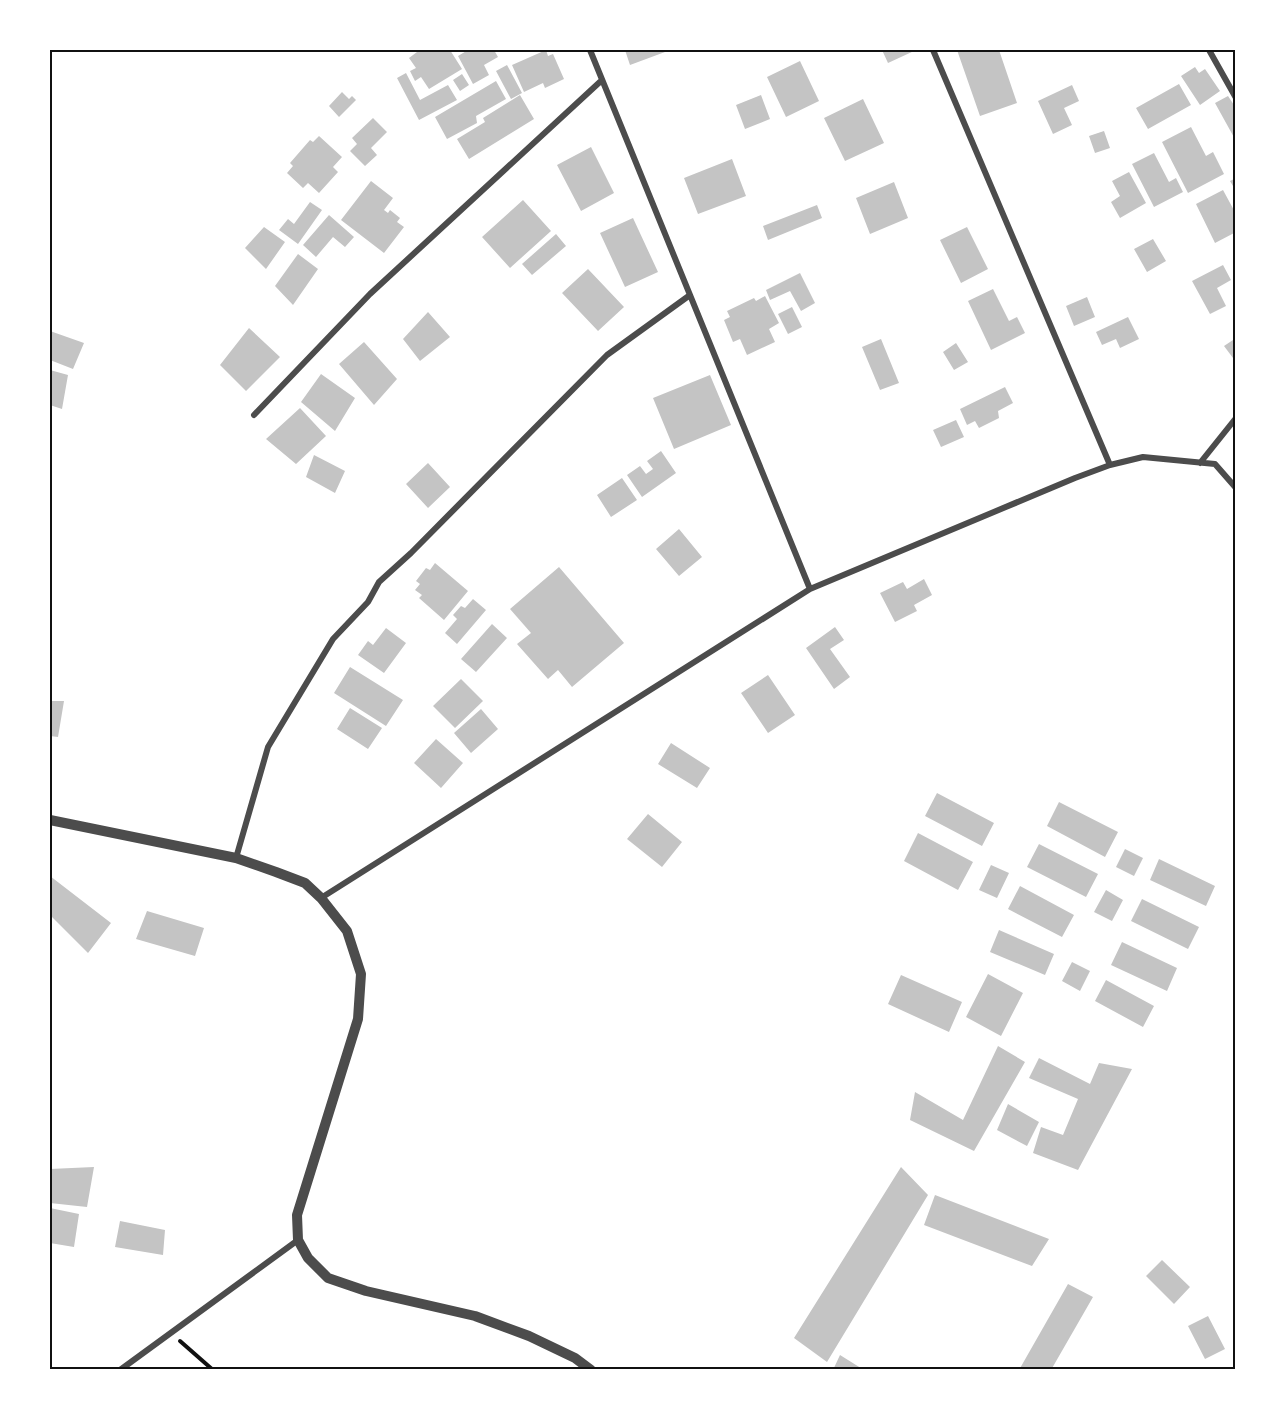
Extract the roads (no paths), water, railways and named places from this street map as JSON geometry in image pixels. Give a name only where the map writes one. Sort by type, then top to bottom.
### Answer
[{"type":"street","points":[[590,50],[810,589]]},
{"type":"street","points":[[933,50],[1110,465]]},
{"type":"street","points":[[1209,50],[1236,98]]},
{"type":"street","points":[[254,415],[370,294],[602,80]]},
{"type":"street","points":[[237,858],[268,747],[333,639],[368,602],[379,582],[411,553],[607,355],[690,295]]},
{"type":"street","points":[[1200,463],[1236,418]]},
{"type":"street","points":[[321,898],[810,589],[1075,478],[1110,465],[1143,457],[1215,464],[1236,488]]},
{"type":"street","points":[[50,819],[237,858],[305,883],[321,898],[347,930],[361,974],[358,1019],[297,1215],[298,1240],[308,1258],[328,1278],[366,1291],[475,1316],[529,1336],[575,1358],[591,1370]]},
{"type":"street","points":[[120,1370],[298,1240]]}]
